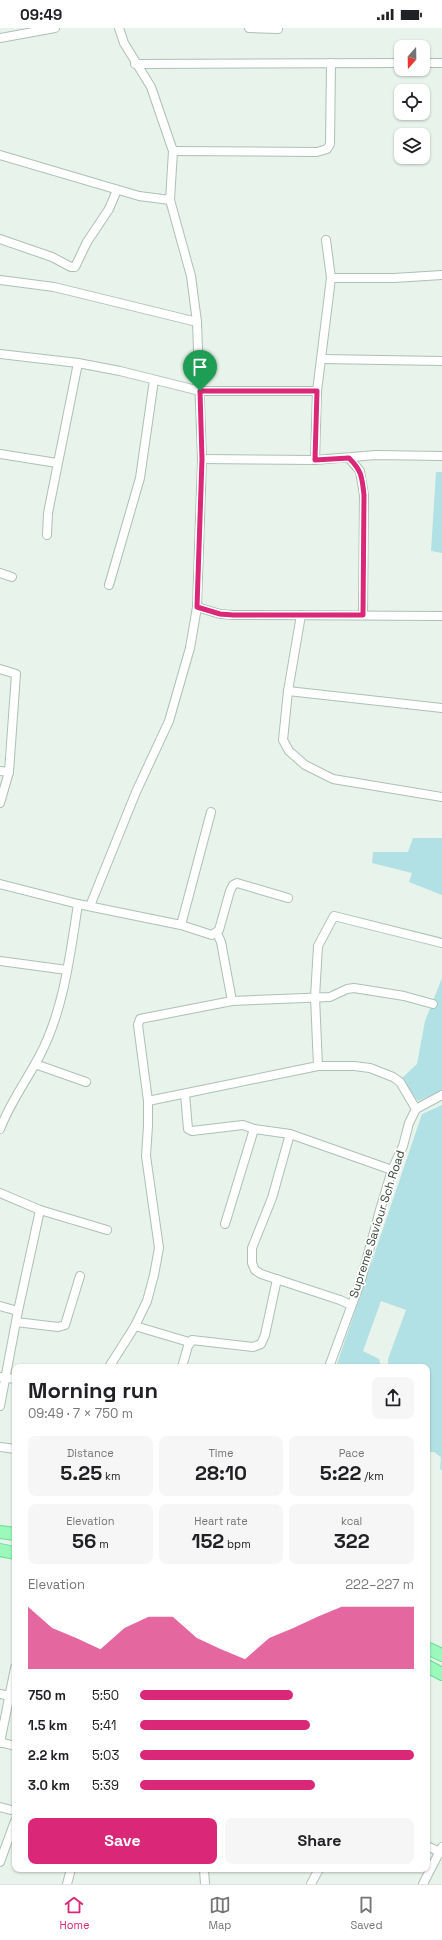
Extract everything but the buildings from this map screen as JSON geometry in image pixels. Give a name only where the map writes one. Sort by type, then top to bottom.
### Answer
[{"type":"main road","points":[[0,1532],[12,1534]]},
{"type":"main road","points":[[0,1550],[12,1552]]},
{"type":"main road","points":[[430,1649],[442,1655]]},
{"type":"main road","points":[[430,1668],[442,1674]]},
{"type":"street","points":[[0,38],[55,28]]},
{"type":"street","points":[[90,906],[136,792],[169,721],[190,648],[197,607],[202,459],[197,322],[191,276],[170,200],[173,151],[151,87],[135,64],[124,43],[119,28]]},
{"type":"street","points":[[249,28],[278,30]]},
{"type":"street","points":[[173,151],[318,152],[327,149],[330,144],[331,63]]},
{"type":"street","points":[[135,64],[394,63]]},
{"type":"street","points":[[430,63],[442,63]]},
{"type":"street","points":[[0,155],[138,196],[170,200]]},
{"type":"street","points":[[0,239],[32,249],[74,267],[87,242],[109,209],[117,190]]},
{"type":"street","points":[[315,460],[317,391],[331,278],[326,240]]},
{"type":"street","points":[[331,278],[394,278],[442,275]]},
{"type":"street","points":[[0,280],[54,287],[197,322]]},
{"type":"street","points":[[0,354],[78,363],[200,391],[317,391]]},
{"type":"street","points":[[322,359],[442,361]]},
{"type":"street","points":[[47,535],[48,513],[57,463],[78,363]]},
{"type":"street","points":[[109,585],[140,478],[154,380]]},
{"type":"street","points":[[0,454],[57,463]]},
{"type":"street","points":[[202,459],[315,460],[376,456],[442,456]]},
{"type":"street","points":[[349,458],[360,471],[364,495],[363,615]]},
{"type":"street","points":[[0,572],[12,577]]},
{"type":"street","points":[[197,607],[220,614],[442,616]]},
{"type":"street","points":[[301,615],[288,692],[283,740],[289,751],[305,765],[333,779],[442,797]]},
{"type":"street","points":[[0,669],[16,674],[9,772],[0,803]]},
{"type":"street","points":[[288,692],[442,708]]},
{"type":"street","points":[[0,770],[9,772]]},
{"type":"street","points":[[181,925],[210,812]]},
{"type":"street","points":[[232,1001],[219,937],[230,891],[233,885],[237,883],[288,898]]},
{"type":"street","points":[[0,884],[78,904],[181,925],[219,937]]},
{"type":"street","points":[[0,1129],[5,1116],[35,1064],[52,1026],[63,993],[78,904]]},
{"type":"street","points":[[318,1066],[315,997],[318,946],[334,916],[442,943]]},
{"type":"street","points":[[0,961],[67,970]]},
{"type":"street","points":[[111,1364],[135,1326],[146,1302],[154,1275],[159,1248],[146,1156],[148,1101],[138,1025],[140,1019],[232,1001],[330,997],[347,989],[354,988],[404,996],[433,1004]]},
{"type":"street","points":[[35,1064],[86,1082]]},
{"type":"street","points":[[148,1101],[318,1066],[354,1066],[370,1068],[393,1077],[400,1082],[416,1109],[442,1096]]},
{"type":"street","points":[[185,1094],[187,1124],[188,1129],[192,1131],[243,1125],[254,1129],[290,1134],[392,1170]]},
{"type":"street","name":"Supreme Saviour Sch Road","points":[[330,1364],[361,1280],[392,1170],[403,1146],[409,1123],[416,1109]]},
{"type":"street","points":[[225,1224],[254,1129]]},
{"type":"street","points":[[290,1134],[272,1198],[252,1248],[252,1263],[255,1270],[351,1305]]},
{"type":"street","points":[[0,1193],[40,1210],[108,1230]]},
{"type":"street","points":[[0,1406],[3,1378],[40,1210]]},
{"type":"street","points":[[16,1322],[58,1327],[65,1325],[80,1276]]},
{"type":"street","points":[[135,1326],[189,1342],[195,1339],[253,1347],[261,1344],[265,1335],[277,1279]]},
{"type":"street","points":[[0,1306],[18,1311]]},
{"type":"street","points":[[183,1364],[189,1342]]},
{"type":"street","points":[[0,1447],[12,1449]]},
{"type":"street","points":[[0,1694],[12,1697],[0,1742],[12,1745]]},
{"type":"street","points":[[0,1807],[12,1810]]},
{"type":"street","points":[[0,1862],[12,1829]]},
{"type":"street","points":[[430,1847],[441,1851],[430,1871]]},
{"type":"street","points":[[67,1884],[70,1872]]},
{"type":"street","points":[[204,1872],[205,1884]]},
{"type":"street","points":[[311,1884],[317,1872]]},
{"type":"street","points":[[423,1884],[430,1872]]},
{"type":"shaded area","points":[[436,472],[442,472],[442,553],[431,551]]},
{"type":"shaded area","points":[[413,838],[442,838],[442,895],[409,882],[412,873],[372,863],[373,852],[408,852]]},
{"type":"shaded area","points":[[442,978],[442,1091],[418,1101],[401,1079],[417,1064],[425,1021]]},
{"type":"shaded area","points":[[442,1105],[442,1470],[440,1469],[441,1457],[434,1452],[430,1452],[430,1364],[388,1364],[388,1359],[406,1310],[381,1301],[363,1351],[379,1359],[380,1364],[337,1364],[422,1114]]},
{"type":"route","points":[[200,391],[317,391],[315,460],[349,458],[358,467],[362,476],[364,495],[363,615],[233,615],[220,614],[197,607],[202,459],[200,391]]}]
